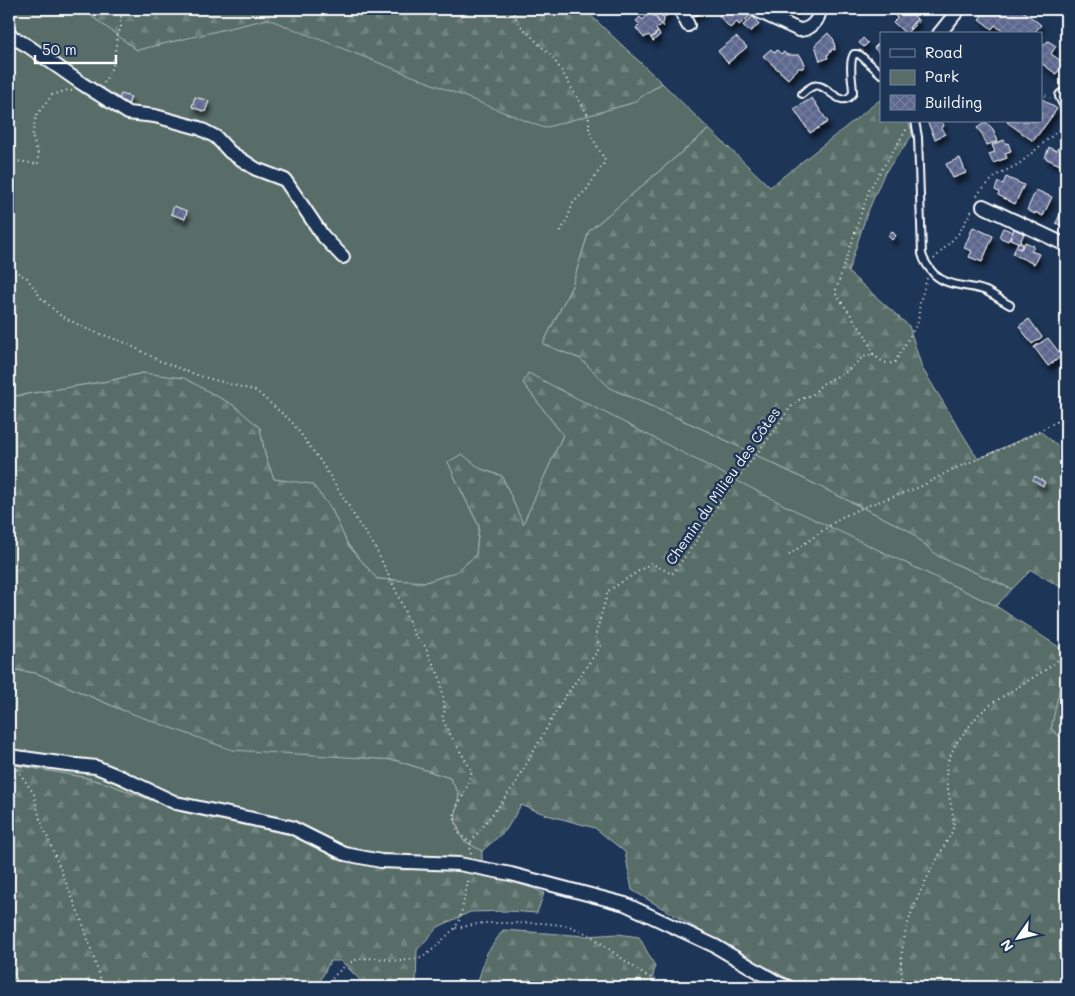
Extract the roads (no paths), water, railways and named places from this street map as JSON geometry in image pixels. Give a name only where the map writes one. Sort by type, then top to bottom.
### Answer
[{"type":"street","points":[[680,9],[688,25]]},
{"type":"street","points":[[756,9],[799,30],[804,30],[812,25],[819,16],[820,9]]},
{"type":"street","points":[[941,32],[959,9]]},
{"type":"street","points":[[9,35],[128,113],[155,116],[199,128],[216,137],[230,152],[256,169],[285,180],[323,236],[343,257]]},
{"type":"street","points":[[977,205],[1066,245]]},
{"type":"street","points":[[11,760],[96,767],[176,803],[291,827],[345,854],[381,861],[472,866],[511,874],[625,904],[714,946],[788,987]]},
{"type":"lane","points":[[802,94],[810,88],[817,86],[838,98],[848,99],[854,93],[850,64],[854,54],[860,55],[880,73]]},
{"type":"lane","points":[[913,122],[918,137],[922,254],[924,260],[930,269],[946,282],[985,291],[1010,305]]}]
